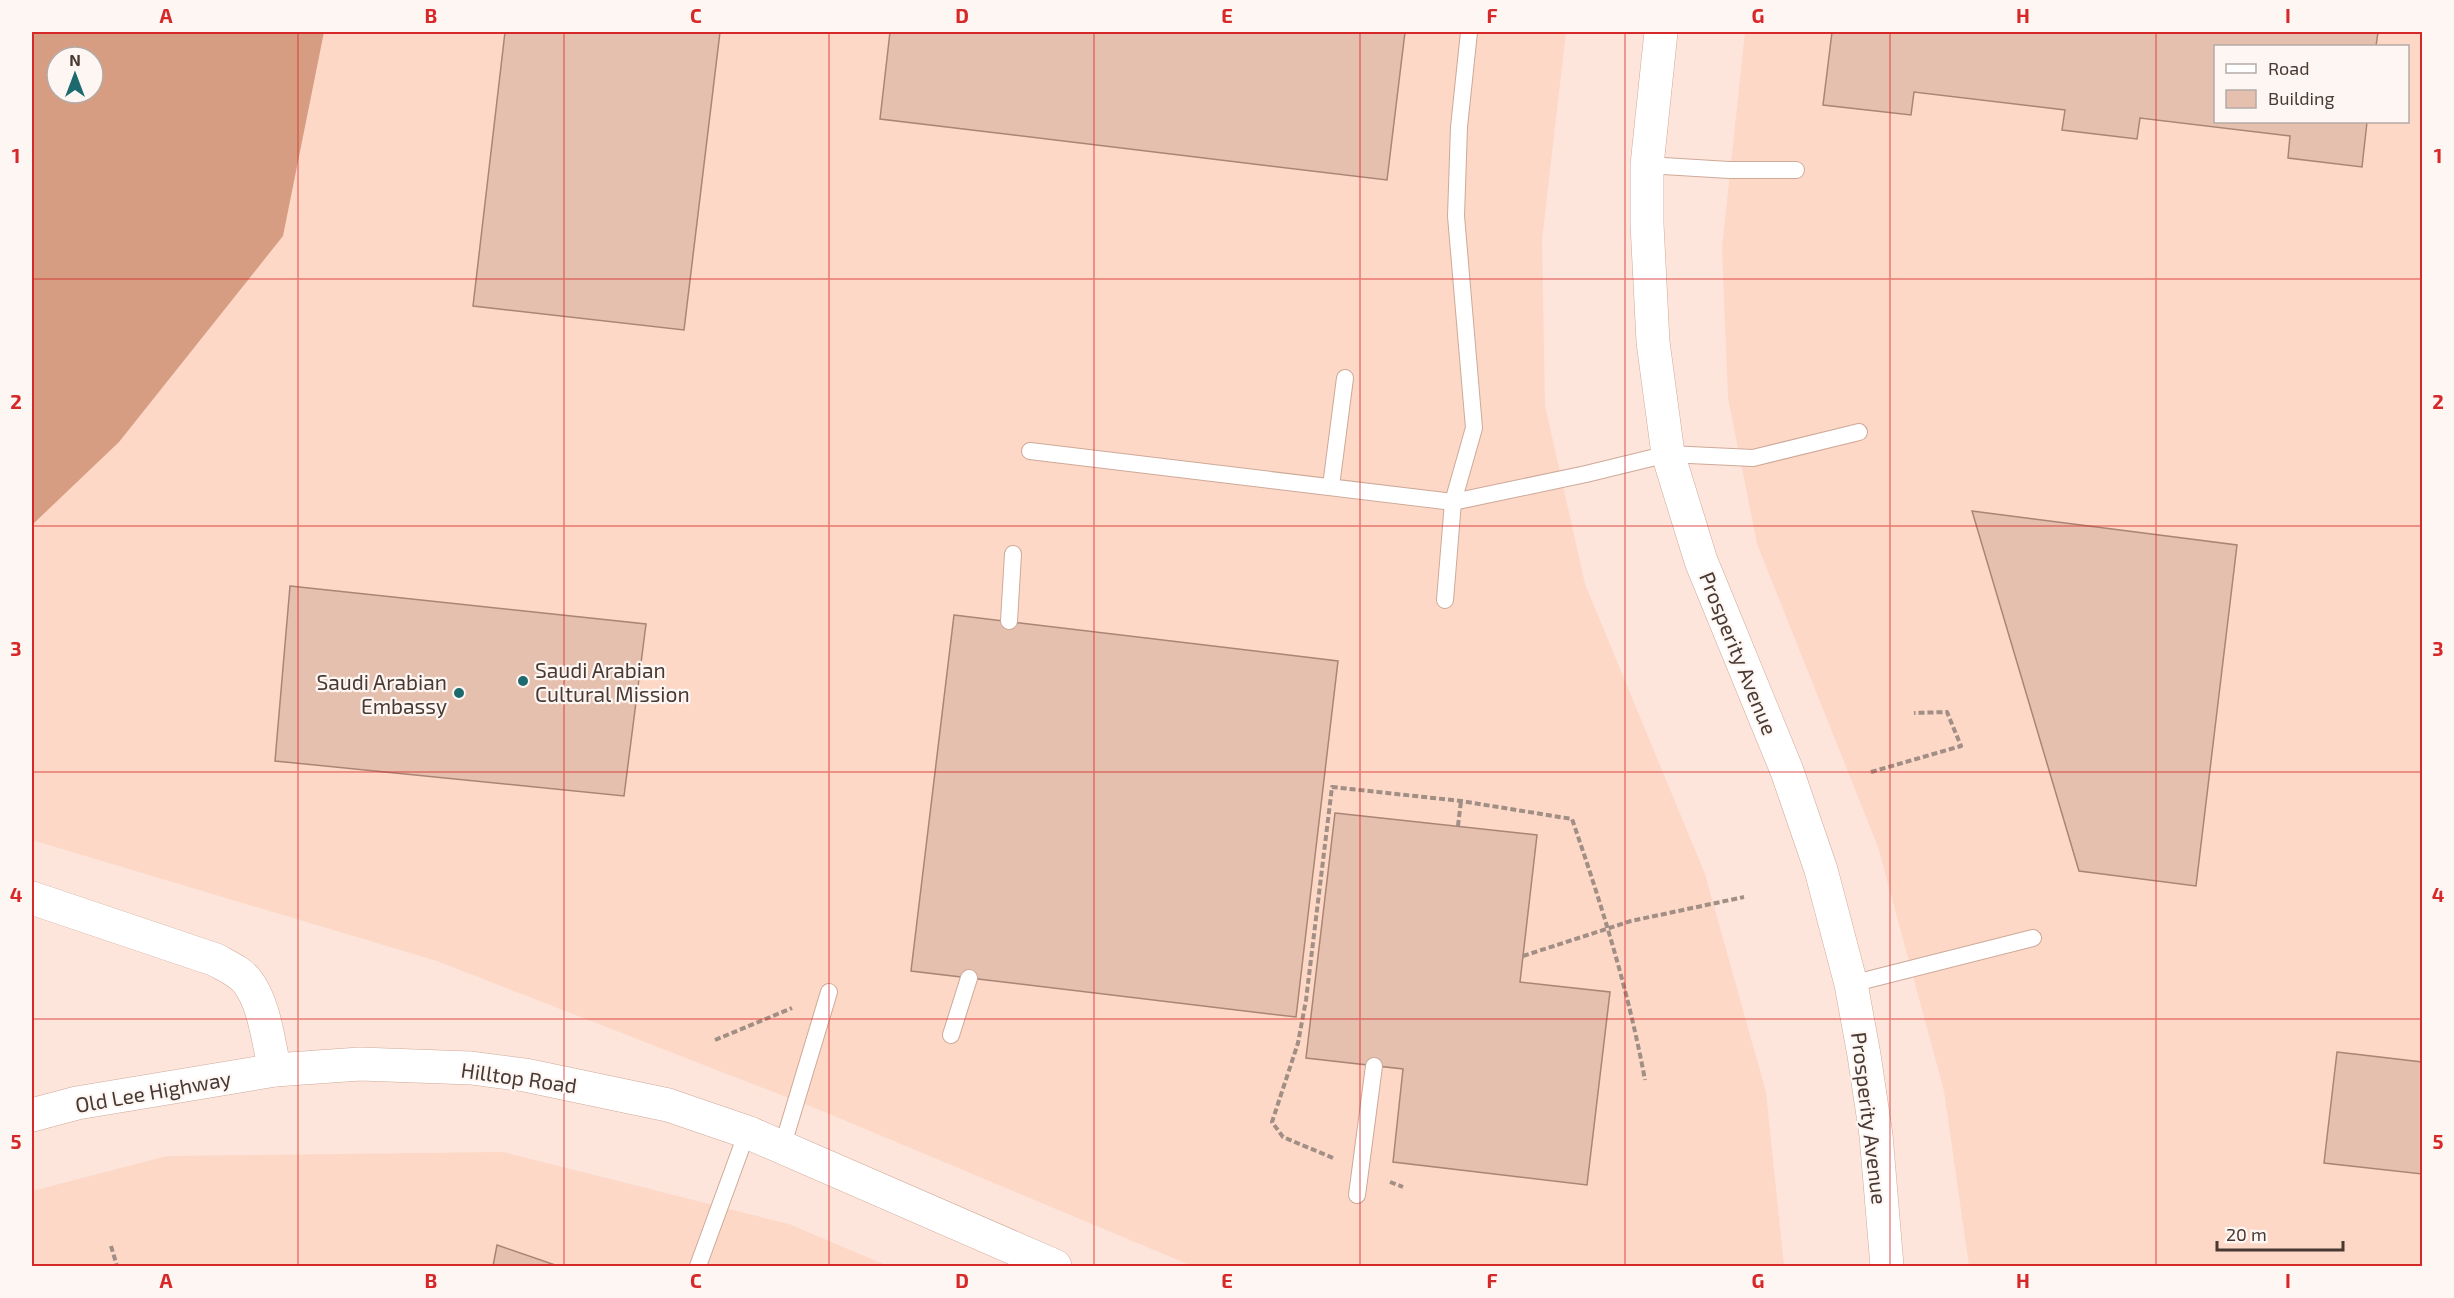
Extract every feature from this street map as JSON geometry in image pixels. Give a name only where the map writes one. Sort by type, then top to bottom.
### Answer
[{"type":"street","name":"Prosperity Avenue","points":[[1661,32],[1647,165],[1648,283],[1653,342],[1668,453],[1714,596],[1787,771],[1821,870],[1851,984],[1876,1135],[1887,1266]]},
{"type":"street","points":[[32,898],[216,960],[234,970],[246,980],[257,999],[275,1070]]},
{"type":"street","name":"Hilltop Road","points":[[275,1070],[360,1064],[471,1068],[514,1073],[604,1090],[668,1106],[747,1132],[1055,1266]]},
{"type":"street","name":"Old Lee Highway","points":[[32,1115],[78,1103],[275,1070]]},
{"type":"lane","points":[[1445,600],[1453,501],[1474,428],[1456,216],[1460,127],[1469,32]]},
{"type":"lane","points":[[1647,165],[1729,170],[1796,170]]},
{"type":"lane","points":[[1330,486],[1345,378]]},
{"type":"lane","points":[[1030,451],[1453,501],[1586,474],[1668,453],[1753,458],[1859,432]]},
{"type":"lane","points":[[1009,621],[1014,554]]},
{"type":"lane","points":[[1851,984],[2033,938]]},
{"type":"lane","points":[[951,1035],[969,978]]},
{"type":"lane","points":[[782,1148],[829,992]]},
{"type":"lane","points":[[1357,1195],[1374,1066]]},
{"type":"lane","points":[[698,1266],[747,1132]]},
{"type":"path","points":[[1871,772],[1961,746],[1947,712],[1914,713]]},
{"type":"path","points":[[1403,1187],[1283,1137],[1272,1122],[1298,1043],[1306,1000],[1332,788],[1461,801],[1572,819],[1609,928],[1632,1014],[1645,1080]]},
{"type":"path","points":[[1458,826],[1461,801]]},
{"type":"path","points":[[1522,956],[1631,921],[1744,897]]},
{"type":"path","points":[[715,1040],[829,992]]},
{"type":"path","points":[[111,1246],[117,1266]]},
{"type":"shaded area","points":[[32,32],[324,32],[283,236],[119,442],[32,525]]},
{"type":"shaded area","points":[[285,32],[1566,32],[1542,240],[1545,405],[1585,584],[1705,874],[1766,1092],[1784,1266],[1192,1266],[822,1111],[437,961],[32,840],[32,475]]},
{"type":"shaded area","points":[[1745,32],[2422,32],[2422,1266],[1969,1266],[1944,1091],[1878,847],[1757,544],[1728,398],[1722,248]]},
{"type":"shaded area","points":[[503,1152],[789,1224],[888,1266],[32,1266],[32,1191],[167,1156]]},
{"type":"building","points":[[505,32],[720,32],[684,330],[473,306]]},
{"type":"building","points":[[890,32],[1405,32],[1387,180],[880,119]]},
{"type":"building","points":[[1832,32],[2378,32],[2376,45],[2214,45],[2214,123],[2367,123],[2362,167],[2288,158],[2290,136],[2140,118],[2137,139],[2062,130],[2065,110],[1914,92],[1911,115],[1823,105]]},
{"type":"building","points":[[1972,511],[2237,545],[2196,886],[2079,871]]},
{"type":"building","name":"Saudi Arabian Embassy","points":[[290,586],[646,624],[624,796],[275,761]]},
{"type":"building","points":[[954,615],[1338,661],[1296,1017],[911,971]]},
{"type":"building","points":[[1335,813],[1537,835],[1520,982],[1610,992],[1587,1185],[1393,1162],[1403,1069],[1306,1058]]},
{"type":"building","points":[[2337,1052],[2422,1062],[2422,1174],[2324,1163]]},
{"type":"building","points":[[497,1245],[558,1266],[493,1266]]},
{"type":"place","name":"Saudi Arabian Cultural Mission","points":[[523,681]]},
{"type":"place","name":"Saudi Arabian Embassy","points":[[459,693]]}]
